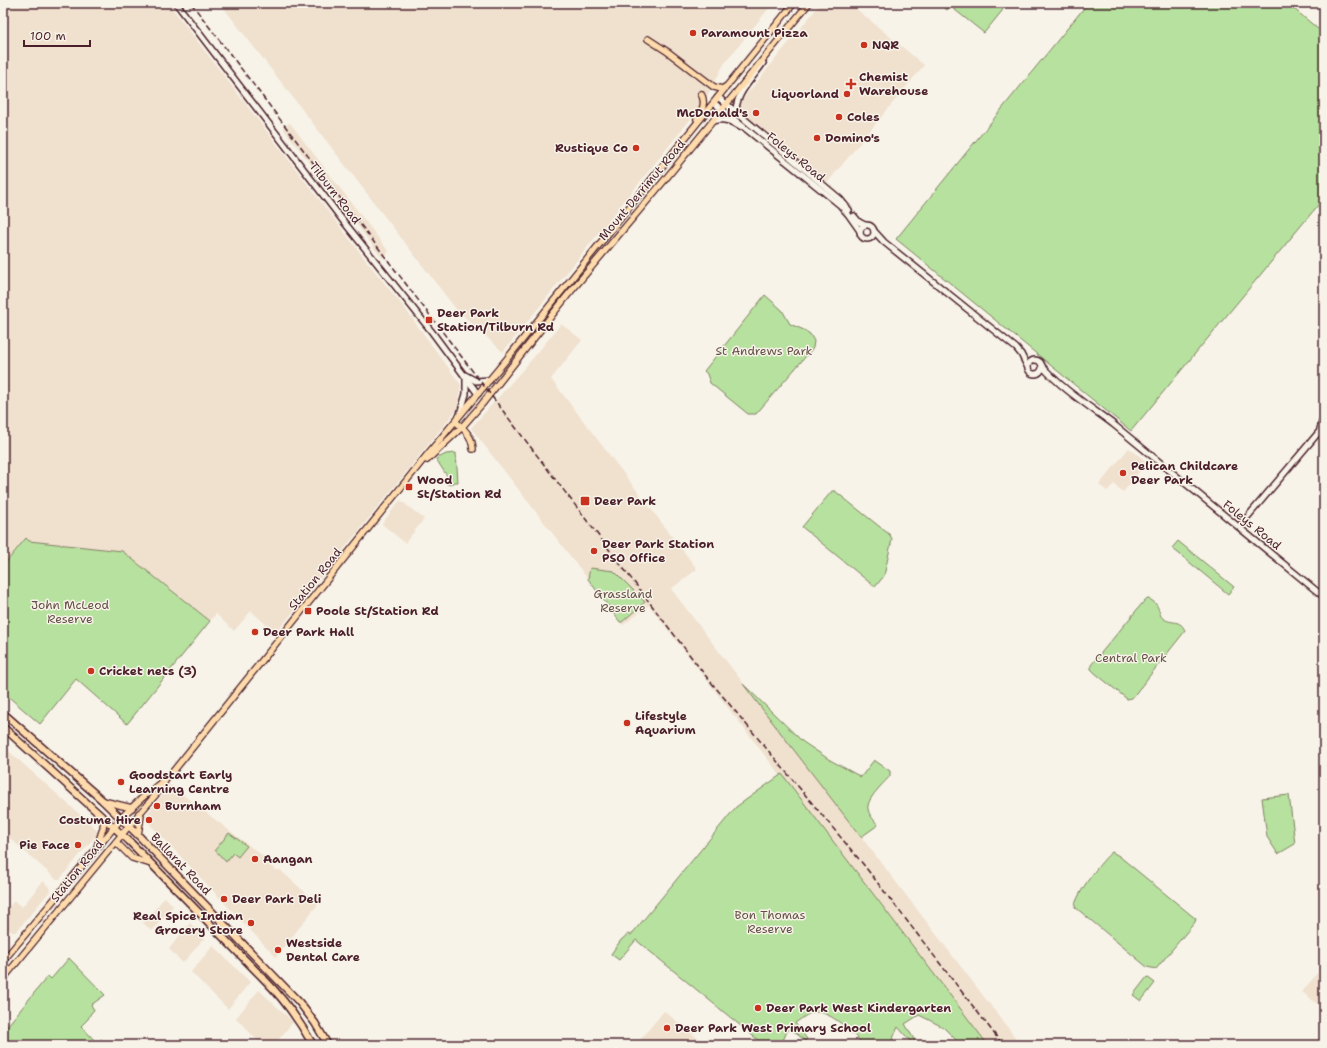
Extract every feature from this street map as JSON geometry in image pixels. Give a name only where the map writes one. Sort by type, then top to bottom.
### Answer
[{"type":"highway","name":"Ballarat Road","points":[[3,713],[122,818],[299,1002],[328,1045]]},
{"type":"highway","name":"Ballarat Road","points":[[3,727],[122,834],[284,1000],[300,1022],[313,1045]]},
{"type":"main road","name":"Mount Derrimut Road","points":[[490,380],[794,3]]},
{"type":"main road","name":"Mount Derrimut Road","points":[[491,392],[567,296],[725,107],[809,3]]},
{"type":"main road","points":[[648,40],[668,52],[714,87],[722,89],[728,85]]},
{"type":"main road","points":[[646,187],[662,162],[700,115],[704,102],[701,94]]},
{"type":"main road","points":[[534,326],[540,331]]},
{"type":"main road","name":"Station Road","points":[[3,979],[139,813],[159,791],[418,468],[434,446],[456,422],[490,380]]},
{"type":"main road","points":[[478,394],[484,396],[491,392]]},
{"type":"main road","name":"Station Road","points":[[418,468],[462,427],[491,392]]},
{"type":"main road","points":[[478,394],[482,404]]},
{"type":"main road","points":[[456,422],[472,439],[473,449]]},
{"type":"main road","name":"Station Road","points":[[3,961],[122,818],[168,778]]},
{"type":"main road","points":[[103,801],[132,808]]},
{"type":"main road","points":[[138,835],[141,816],[139,813]]},
{"type":"main road","points":[[95,851],[103,828],[104,818]]},
{"type":"main road","points":[[116,842],[132,858],[151,864]]},
{"type":"street","name":"Tilburn Road","points":[[176,3],[264,119],[427,326],[478,394]]},
{"type":"street","points":[[737,114],[736,104],[741,94],[757,73],[767,55]]},
{"type":"street","name":"Foleys Road","points":[[718,97],[725,107],[773,151],[845,209],[860,232]]},
{"type":"street","name":"Foleys Road","points":[[714,103],[737,114],[840,200],[859,222],[865,225]]},
{"type":"street","points":[[713,121],[719,119],[730,121],[744,129],[773,151]]},
{"type":"street","points":[[884,242],[863,237],[860,232],[862,228],[865,225],[871,226],[884,242],[1016,348],[1021,354],[1030,372],[1036,374],[1039,372],[1042,366],[1040,362],[1021,354]]},
{"type":"street","points":[[869,238],[873,235],[874,231]]},
{"type":"street","points":[[1028,368],[1028,364],[1033,360]]},
{"type":"street","name":"Foleys Road","points":[[1042,366],[1054,379],[1113,424],[1324,597]]},
{"type":"street","points":[[461,372],[471,380],[490,380]]},
{"type":"street","name":"Foleys Road","points":[[1036,374],[1054,379]]},
{"type":"street","points":[[456,422],[464,404],[466,380]]},
{"type":"street","points":[[1239,526],[1322,428],[1324,408]]},
{"type":"shaded area","points":[[3,3],[168,3],[368,263],[403,306],[461,385],[457,409],[276,633],[251,611],[234,631],[216,614],[210,621],[122,551],[29,541],[26,538],[3,566]]},
{"type":"shaded area","points":[[220,3],[773,3],[724,64],[704,102],[503,352],[456,309]]},
{"type":"shaded area","points":[[821,3],[849,3],[924,65],[827,183],[744,114],[740,107],[743,99]]},
{"type":"shaded area","points":[[290,123],[389,252],[382,258],[283,128]]},
{"type":"shaded area","points":[[561,324],[582,340],[551,379],[697,569],[671,589],[1021,1045],[988,1045],[782,774],[780,775],[649,605],[623,625],[620,622],[622,622],[645,603],[590,568],[588,579],[471,428]]},
{"type":"shaded area","name":"Pelican Childcare Deer Park","points":[[1129,448],[1147,462],[1123,492],[1114,484],[1107,491],[1099,485]]},
{"type":"shaded area","points":[[400,500],[424,519],[405,543],[382,524]]},
{"type":"shaded area","points":[[3,746],[96,829],[97,834],[60,879],[56,879],[3,832]]},
{"type":"shaded area","points":[[170,785],[268,860],[269,865],[276,870],[280,870],[318,904],[276,957],[144,818]]},
{"type":"shaded area","points":[[43,881],[49,887],[50,891],[16,932],[12,932],[3,925],[3,914],[14,901],[22,907]]},
{"type":"shaded area","points":[[165,897],[173,906],[152,931],[143,923]]},
{"type":"shaded area","points":[[190,923],[204,938],[183,963],[169,949]]},
{"type":"shaded area","points":[[213,946],[250,982],[228,1009],[191,972]]},
{"type":"shaded area","points":[[1324,965],[1324,1009],[1302,992]]},
{"type":"shaded area","points":[[259,990],[293,1022],[274,1045],[262,1045],[236,1018]]},
{"type":"shaded area","name":"Deer Park West Primary School","points":[[664,1011],[706,1045],[636,1045]]},
{"type":"green space","points":[[938,3],[1004,4],[1002,11],[984,33],[950,6],[947,10]]},
{"type":"green space","points":[[1088,3],[1287,3],[1324,34],[1324,198],[1131,431],[896,239]]},
{"type":"green space","name":"St Andrews Park","points":[[765,295],[782,310],[790,324],[810,334],[814,341],[813,348],[756,414],[748,414],[710,383],[707,374],[704,371]]},
{"type":"green space","points":[[456,453],[458,482],[454,482],[450,485],[446,483],[449,479],[436,459],[446,454]]},
{"type":"green space","points":[[832,491],[835,491],[890,535],[892,539],[884,576],[875,587],[802,527]]},
{"type":"green space","name":"John McLeod Reserve","points":[[26,538],[29,541],[122,551],[210,621],[127,724],[76,679],[40,724],[3,692],[3,566]]},
{"type":"green space","points":[[1178,541],[1234,587],[1228,594],[1172,548]]},
{"type":"green space","name":"Grassland Reserve","points":[[590,568],[614,571],[645,602],[622,622],[620,622],[588,579]]},
{"type":"green space","name":"Central Park","points":[[1149,599],[1156,604],[1162,617],[1178,623],[1185,631],[1132,698],[1127,699],[1095,673],[1091,669],[1091,665],[1145,600]]},
{"type":"green space","points":[[743,684],[803,742],[830,760],[861,777],[874,760],[890,771],[890,776],[872,796],[868,805],[869,813],[878,825],[861,837]]},
{"type":"green space","name":"Bon Thomas Reserve","points":[[782,774],[988,1045],[961,1045],[943,1027],[919,1015],[905,1024],[915,1041],[912,1043],[898,1027],[890,1045],[864,1045],[848,1029],[835,1019],[828,1015],[814,1012],[795,1023],[807,1039],[805,1041],[789,1027],[781,1045],[764,1045],[636,940],[619,960],[611,954],[621,940],[628,934],[631,935],[736,807]]},
{"type":"green space","points":[[1289,795],[1295,844],[1278,854],[1267,837],[1262,798]]},
{"type":"green space","points":[[229,833],[247,846],[238,857],[233,853],[226,862],[215,850]]},
{"type":"green space","points":[[1112,852],[1119,856],[1196,919],[1156,969],[1147,967],[1075,907],[1079,895],[1090,878]]},
{"type":"green space","points":[[69,958],[105,995],[91,1005],[94,1010],[81,1026],[97,1043],[101,1039],[105,1044],[112,1045],[3,1045],[3,1033],[8,1025],[48,976],[51,979]]},
{"type":"green space","points":[[1147,977],[1155,983],[1141,1001],[1133,995]]},
{"type":"railway","points":[[191,3],[705,675],[863,864],[1003,1045]]},
{"type":"place","name":"Paramount Pizza","points":[[693,33]]},
{"type":"place","name":"NQR","points":[[864,45]]},
{"type":"place","name":"Chemist Warehouse","points":[[851,84]]},
{"type":"place","name":"Liquorland","points":[[847,94]]},
{"type":"place","name":"McDonald's","points":[[756,113]]},
{"type":"place","name":"Coles","points":[[839,117]]},
{"type":"place","name":"Domino's","points":[[817,138]]},
{"type":"place","name":"Rustique Co","points":[[636,148]]},
{"type":"place","name":"Deer Park Station/Tilburn Rd","points":[[429,320]]},
{"type":"place","name":"Pelican Childcare Deer Park","points":[[1123,473]]},
{"type":"place","name":"Wood St/Station Rd","points":[[409,487]]},
{"type":"place","name":"Deer Park","points":[[585,501]]},
{"type":"place","name":"Deer Park Station PSO Office","points":[[594,551]]},
{"type":"place","name":"Poole St/Station Rd","points":[[308,611]]},
{"type":"place","name":"Deer Park Hall","points":[[255,632]]},
{"type":"place","name":"Cricket nets (3)","points":[[91,671]]},
{"type":"place","name":"Lifestyle Aquarium","points":[[627,723]]},
{"type":"place","name":"Goodstart Early Learning Centre","points":[[121,782]]},
{"type":"place","name":"Burnham","points":[[157,806]]},
{"type":"place","name":"Costume Hire","points":[[149,820]]},
{"type":"place","name":"Pie Face","points":[[78,845]]},
{"type":"place","name":"Aangan","points":[[255,859]]},
{"type":"place","name":"Deer Park Deli","points":[[224,899]]},
{"type":"place","name":"Real Spice Indian Grocery Store","points":[[251,923]]},
{"type":"place","name":"Westside Dental Care","points":[[278,950]]},
{"type":"place","name":"Deer Park West Kindergarten","points":[[758,1008]]},
{"type":"place","name":"Deer Park West Primary School","points":[[667,1028]]}]
